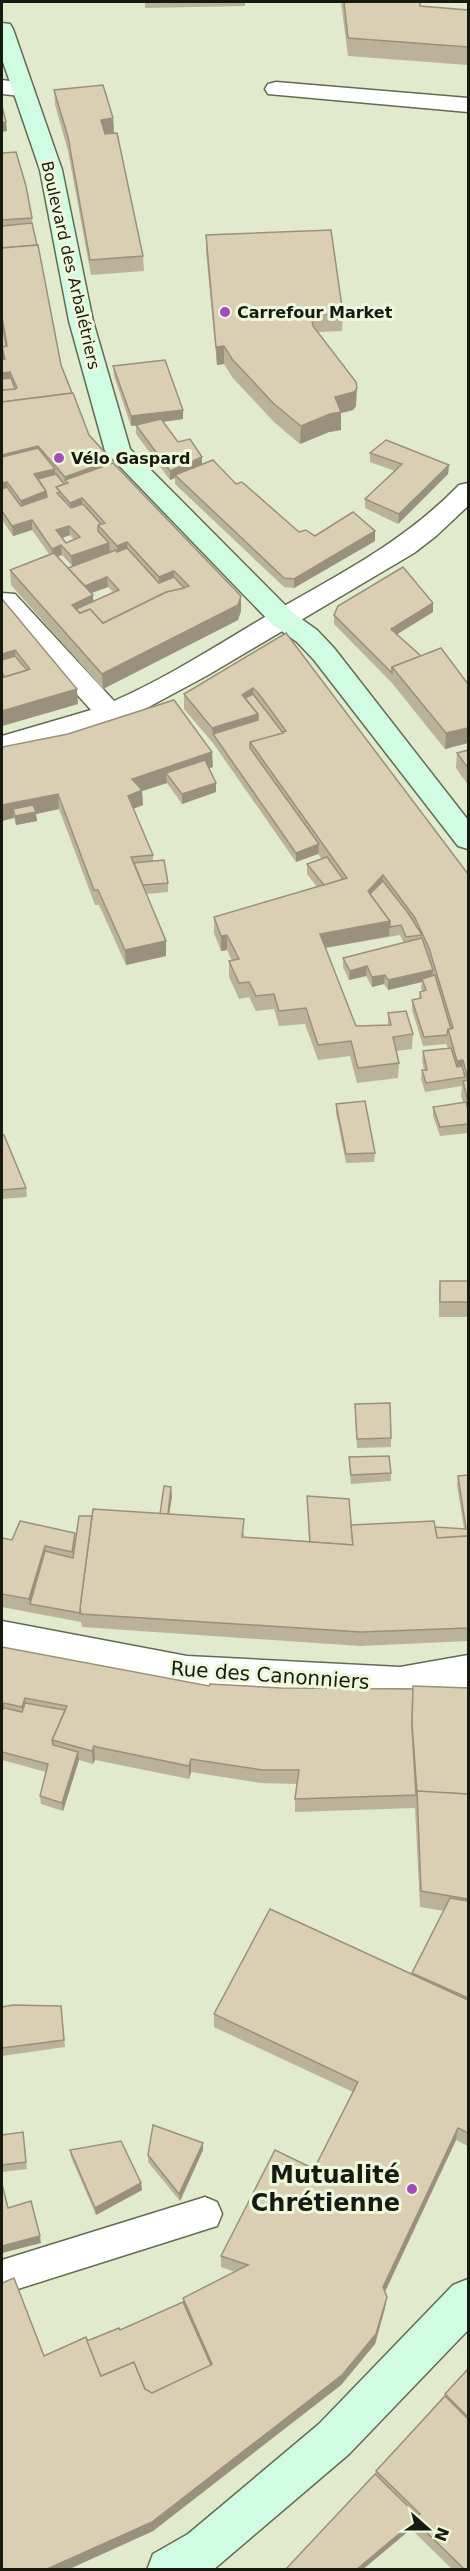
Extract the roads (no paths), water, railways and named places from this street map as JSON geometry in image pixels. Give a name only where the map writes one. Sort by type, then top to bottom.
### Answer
[{"type":"main road","name":"Boulevard des Arbalétriers","points":[[2,29],[11,88],[51,170],[81,321],[118,451],[283,619],[307,636],[324,654],[468,838]]},
{"type":"main road","points":[[187,2563],[334,2439],[468,2300]]},
{"type":"street","points":[[276,89],[468,105]]},
{"type":"street","points":[[2,745],[110,714],[193,674],[402,549],[467,493]]},
{"type":"street","points":[[6,600],[110,714]]},
{"type":"street","name":"Rue des Canonniers","points":[[2,1636],[187,1672],[400,1683],[468,1671]]},
{"type":"lane","points":[[2,2277],[205,2214]]},
{"type":"place","name":"Carrefour Market","points":[[225,312]]},
{"type":"place","name":"Vélo Gaspard","points":[[59,458]]},
{"type":"place","name":"Mutualité Chrétienne","points":[[412,2189]]}]
